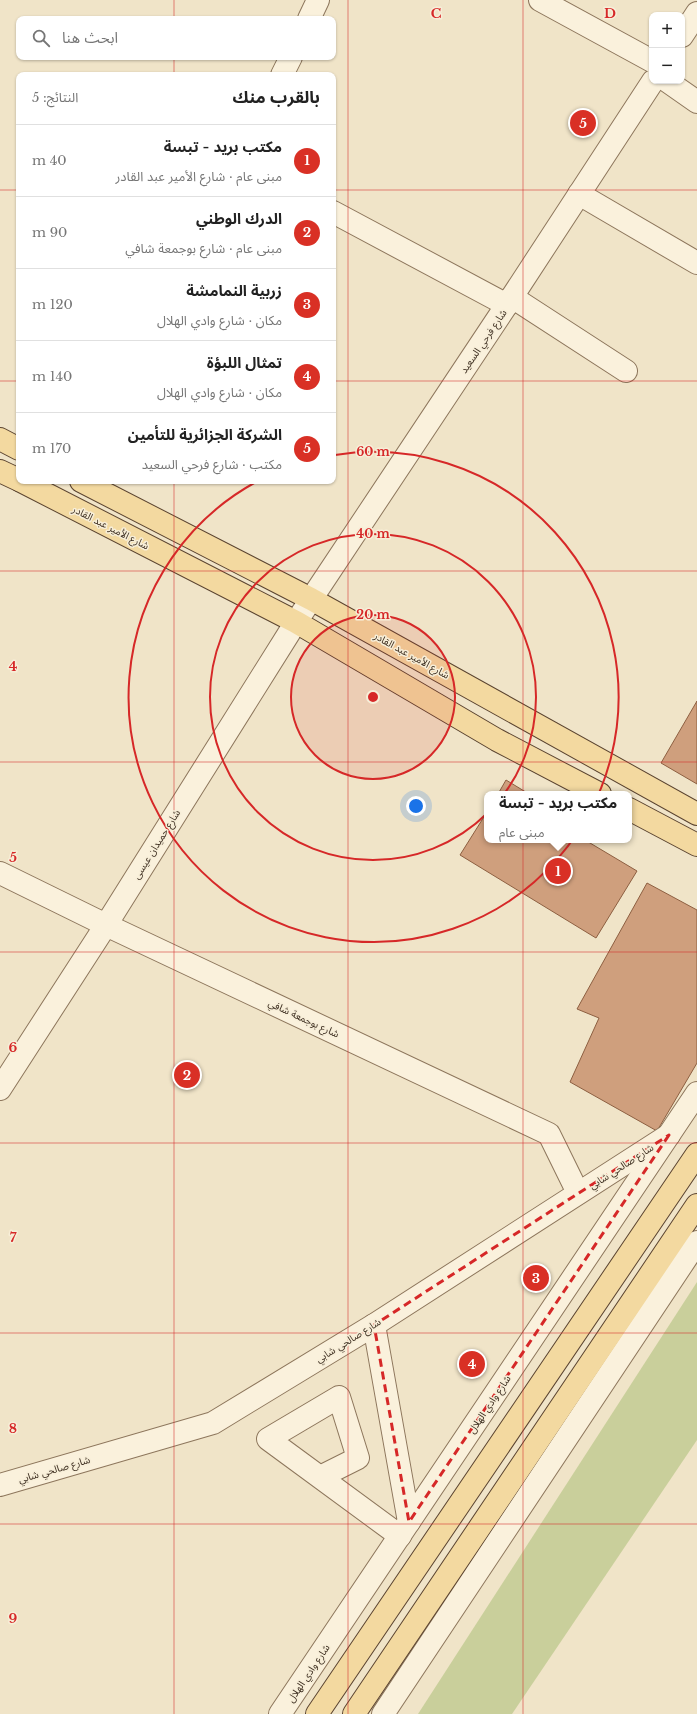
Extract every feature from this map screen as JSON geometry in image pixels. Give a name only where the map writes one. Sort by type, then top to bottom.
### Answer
[{"type":"main road","points":[[0,440],[16,448]]},
{"type":"main road","name":"شارع الأمير عبد القادر","points":[[0,470],[16,479]]},
{"type":"main road","name":"شارع الأمير عبد القادر","points":[[26,484],[296,622],[497,740],[594,791]]},
{"type":"main road","name":"شارع الأمير عبد القادر","points":[[88,484],[311,599],[697,814]]},
{"type":"main road","points":[[632,811],[697,845]]},
{"type":"main road","points":[[317,1714],[697,1154]]},
{"type":"main road","points":[[354,1714],[697,1205]]},
{"type":"street","points":[[310,16],[318,0]]},
{"type":"street","points":[[540,0],[649,59]]},
{"type":"street","points":[[685,31],[697,13]]},
{"type":"street","points":[[284,72],[290,60]]},
{"type":"street","name":"شارع فرحي السعيد","points":[[311,599],[510,301],[651,84]]},
{"type":"street","points":[[671,84],[697,102]]},
{"type":"street","points":[[579,194],[697,263]]},
{"type":"street","points":[[336,214],[510,301],[626,371]]},
{"type":"street","name":"شارع حميدان عيسى","points":[[3,1077],[106,925],[311,599]]},
{"type":"street","name":"شارع بوجمعة شافي","points":[[0,873],[106,925],[549,1134],[578,1193]]},
{"type":"street","name":"شارع وادي الهلال","points":[[280,1714],[697,1094]]},
{"type":"street","name":"شارع صالحي شابي","points":[[0,1485],[213,1423],[374,1325],[669,1135]]},
{"type":"street","points":[[383,1714],[697,1242]]},
{"type":"street","points":[[374,1325],[405,1529]]},
{"type":"street","points":[[320,1477],[405,1529]]},
{"type":"highlighted area","points":[[669,1135],[409,1522],[374,1325]]},
{"type":"green space","points":[[697,1282],[697,1440],[512,1714],[418,1714]]},
{"type":"building","points":[[697,701],[697,784],[661,763]]},
{"type":"building","points":[[506,780],[524,791],[500,791]]},
{"type":"building","points":[[484,817],[484,843],[590,843],[637,871],[596,938],[460,855]]},
{"type":"building","points":[[647,883],[697,910],[697,1063],[657,1131],[570,1082],[599,1018],[577,1009]]},
{"type":"place","name":"الشركة الجزائرية للتأمين","points":[[583,123]]},
{"type":"place","name":"مكتب بريد - تبسة","points":[[558,871]]},
{"type":"place","name":"الدرك الوطني","points":[[187,1075]]},
{"type":"place","name":"زربية النمامشة","points":[[536,1278]]},
{"type":"place","name":"تمثال اللبؤة","points":[[472,1364]]}]
